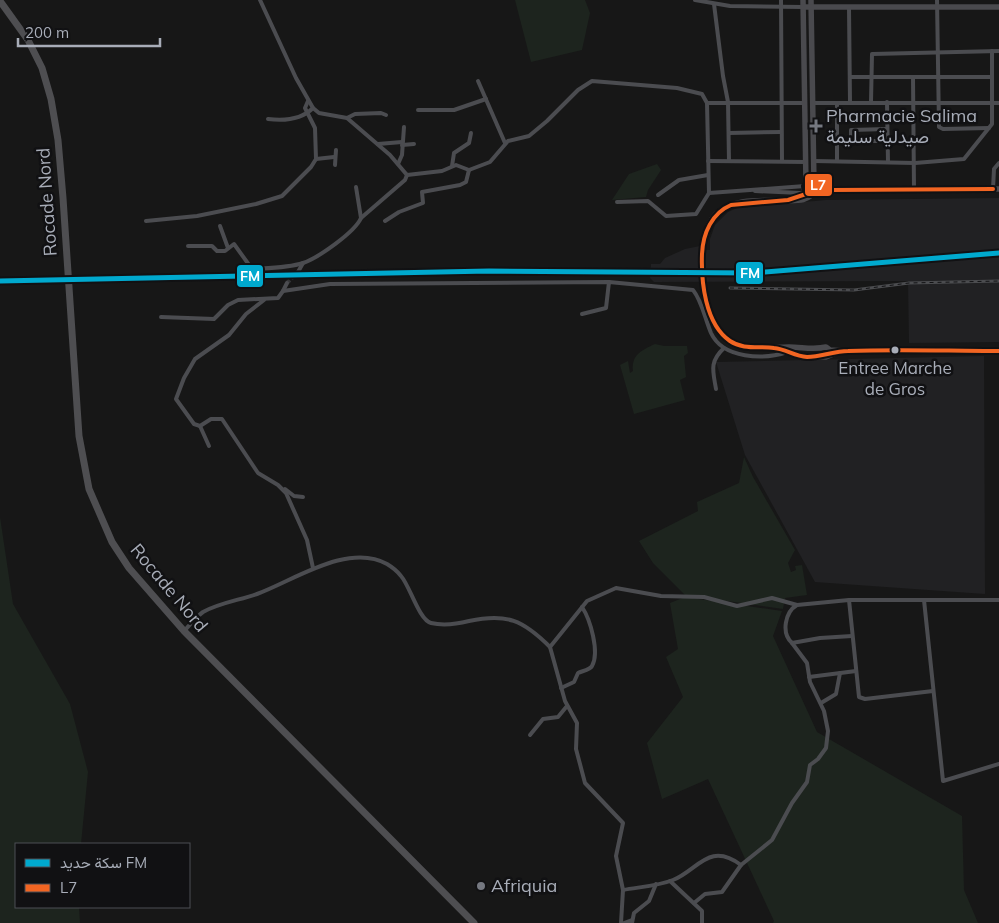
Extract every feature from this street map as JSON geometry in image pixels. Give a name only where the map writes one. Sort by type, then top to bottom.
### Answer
[{"type":"highway","name":"Rocade Nord","points":[[0,1],[12,15],[32,47],[42,68],[51,99],[58,140],[79,436],[92,495],[102,522],[122,558],[184,631],[474,923]]},
{"type":"street","points":[[260,0],[313,108],[319,113],[347,118],[378,144],[407,175]]},
{"type":"street","points":[[695,0],[714,4],[780,6],[811,3],[849,8],[999,7]]},
{"type":"street","points":[[781,0],[782,161]]},
{"type":"street","points":[[937,0],[937,52],[941,129],[989,128]]},
{"type":"street","points":[[803,3],[806,162],[810,189]]},
{"type":"street","points":[[811,3],[814,162],[810,189],[805,199],[743,203],[724,208],[715,214],[706,231],[703,250],[704,285],[708,307],[717,328],[726,338],[743,346],[776,348],[826,347],[830,352]]},
{"type":"street","points":[[714,4],[721,66],[728,102],[729,161]]},
{"type":"street","points":[[849,8],[850,102]]},
{"type":"street","points":[[814,162],[915,163],[963,159],[989,128],[992,121],[992,51]]},
{"type":"street","points":[[872,102],[872,54],[999,51]]},
{"type":"street","points":[[850,77],[991,77]]},
{"type":"street","points":[[913,77],[914,190]]},
{"type":"street","points":[[478,80],[505,143]]},
{"type":"street","points":[[407,175],[442,171],[452,166],[459,166],[469,170],[490,162],[505,143],[529,136],[548,121],[578,90],[592,81],[696,91],[702,94],[707,103],[709,193],[698,212],[693,216],[663,216],[648,201],[616,202]]},
{"type":"street","points":[[418,110],[454,110],[486,99]]},
{"type":"street","points":[[146,221],[197,216],[274,200],[287,192],[311,167],[316,159],[314,128],[305,106],[308,101]]},
{"type":"street","points":[[888,102],[888,162]]},
{"type":"street","points":[[707,103],[999,103]]},
{"type":"street","points":[[837,103],[837,161]]},
{"type":"street","points":[[268,119],[286,119],[307,114],[313,108]]},
{"type":"street","points":[[347,118],[355,114],[381,113],[386,115]]},
{"type":"street","points":[[398,164],[401,158],[404,127]]},
{"type":"street","points":[[887,129],[851,130],[852,138],[857,141],[887,141]]},
{"type":"street","points":[[729,133],[781,132]]},
{"type":"street","points":[[452,166],[454,153],[469,143],[471,133]]},
{"type":"street","points":[[378,144],[414,144]]},
{"type":"street","points":[[335,165],[334,157],[336,150]]},
{"type":"street","points":[[316,159],[334,157]]},
{"type":"street","points":[[708,161],[806,162]]},
{"type":"street","points":[[709,193],[810,189],[996,189],[994,169],[999,164]]},
{"type":"street","points":[[385,221],[399,212],[423,203],[421,193],[466,182],[469,170]]},
{"type":"street","points":[[188,246],[212,246],[217,251],[225,250],[234,244],[252,269],[303,263],[338,242],[358,225],[361,218],[405,180],[407,175]]},
{"type":"street","points":[[658,194],[679,180],[708,175]]},
{"type":"street","points":[[356,187],[361,218]]},
{"type":"street","points":[[220,226],[228,248]]},
{"type":"street","points":[[298,272],[303,263]]},
{"type":"street","points":[[582,314],[606,308],[609,282]]},
{"type":"street","points":[[283,292],[330,284],[609,282],[693,290],[712,335],[724,348],[738,354],[770,355],[803,348]]},
{"type":"street","points":[[161,317],[214,319],[232,302],[278,298],[287,283]]},
{"type":"street","points":[[209,446],[200,426],[194,424],[176,399],[184,378],[195,359],[229,335],[246,314],[264,300]]},
{"type":"street","points":[[716,389],[713,369],[714,358],[724,348]]},
{"type":"street","points":[[776,348],[796,355],[823,356],[830,352],[845,351],[999,351]]},
{"type":"street","points":[[822,348],[823,356]]},
{"type":"street","points":[[200,426],[211,419],[222,419],[258,473],[294,496],[303,497]]},
{"type":"street","points":[[281,487],[295,510],[307,540],[313,568]]},
{"type":"street","points":[[184,631],[204,612],[278,586],[313,568],[348,559],[374,559],[386,563],[402,576],[424,617],[431,623],[451,625],[490,617],[503,617],[534,631],[550,648],[567,706],[577,722],[576,749],[585,783],[623,823],[616,861],[624,890],[622,923],[632,921],[634,913],[651,898],[656,884]]},
{"type":"street","points":[[550,648],[582,607],[594,597],[616,588],[661,596],[704,597],[737,606],[772,598],[797,605],[849,600],[999,600]]},
{"type":"street","points":[[849,600],[856,671],[861,699],[933,691]]},
{"type":"street","points":[[924,600],[943,780],[999,764]]},
{"type":"street","points":[[694,903],[705,894],[722,892],[741,865],[772,840],[792,803],[808,782],[810,766],[826,748],[828,731],[820,703],[808,677],[806,662],[786,636],[786,620],[792,608],[797,605]]},
{"type":"street","points":[[561,688],[574,682],[579,672],[590,668],[592,664],[594,640],[582,607]]},
{"type":"street","points":[[792,643],[852,636]]},
{"type":"street","points":[[808,677],[856,671]]},
{"type":"street","points":[[820,703],[836,694],[840,673]]},
{"type":"street","points":[[530,734],[543,719],[558,717],[567,706]]},
{"type":"street","points":[[624,890],[670,881],[707,859],[728,857],[741,865]]},
{"type":"street","points":[[670,881],[702,911],[702,923]]},
{"type":"shaded area","points":[[515,0],[585,0],[590,13],[582,50],[531,62]]},
{"type":"shaded area","points":[[657,164],[661,170],[648,190],[646,197],[612,200],[629,174]]},
{"type":"shaded area","points":[[999,198],[999,342],[909,343],[908,281],[654,282],[650,278],[651,264],[660,264],[665,258],[685,249],[700,246],[700,250],[710,250],[710,239],[715,225],[728,212],[737,208],[826,200]]},
{"type":"shaded area","points":[[655,344],[687,346],[688,353],[684,356],[686,377],[680,380],[685,400],[634,414],[620,365],[628,361],[630,373],[633,371],[634,361],[638,354]]},
{"type":"shaded area","points":[[984,356],[985,594],[815,582],[745,455],[716,362]]},
{"type":"shaded area","points":[[744,457],[753,477],[795,550],[788,563],[791,572],[796,570],[795,566],[802,565],[807,595],[785,598],[783,609],[685,595],[653,563],[639,541],[698,511],[697,502],[739,483]]},
{"type":"shaded area","points":[[0,517],[13,604],[70,704],[88,772],[81,843],[15,843],[15,908],[79,908],[80,923],[0,923]]},
{"type":"shaded area","points":[[685,597],[782,611],[773,636],[817,732],[962,816],[964,890],[978,923],[773,923],[774,921],[708,779],[662,799],[647,743],[683,697],[666,657],[678,649],[670,603]]},
{"type":"tunnel","points":[[287,283],[298,272]]},
{"type":"railway","points":[[730,288],[854,290],[909,283],[999,281]]},
{"type":"rail line","name":"FM","points":[[0,281],[489,271],[753,273],[999,253]]},
{"type":"transit line","name":"L7","points":[[993,189],[833,190],[811,183],[805,186],[806,194],[788,200],[731,205],[714,218],[707,231],[702,254],[702,277],[706,301],[715,324],[730,341],[740,346],[768,347],[807,357],[848,351],[999,351]]},
{"type":"place","name":"Pharmacie Salima صيدلية سليمة","points":[[816,126]]},
{"type":"place","name":"Entree Marche de Gros","points":[[895,350]]},
{"type":"place","name":"Afriquia","points":[[481,886]]}]
